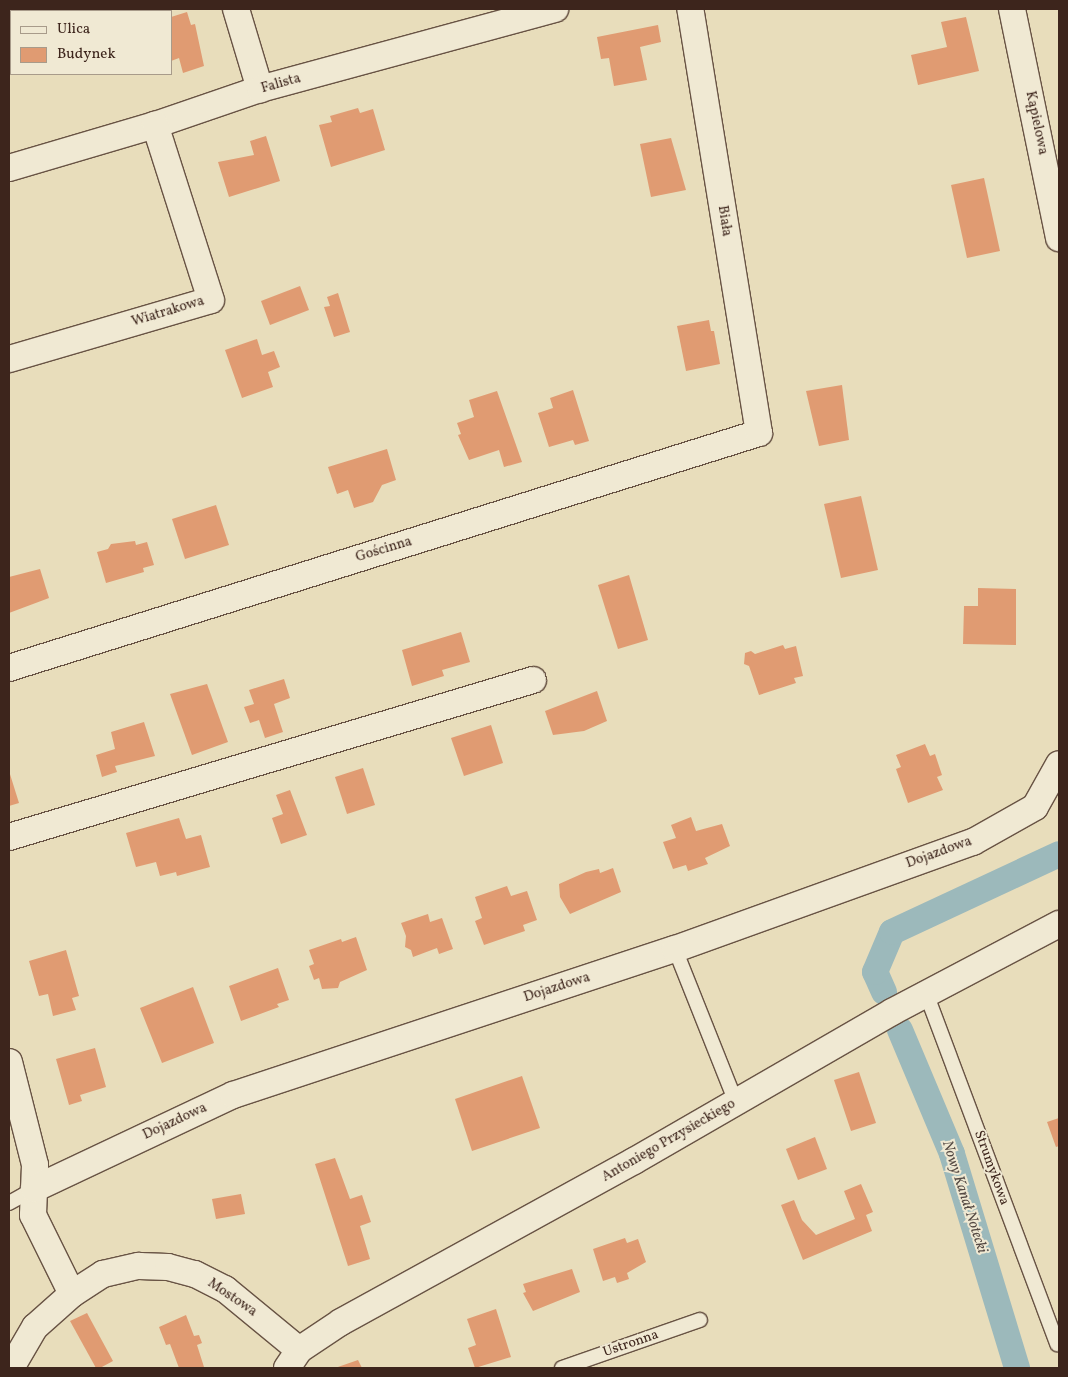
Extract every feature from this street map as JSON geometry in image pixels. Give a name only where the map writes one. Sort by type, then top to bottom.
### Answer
[{"type":"street","points":[[236,9],[260,89]]},
{"type":"street","name":"Falista","points":[[9,168],[156,125],[260,89],[555,9]]},
{"type":"street","name":"Biała","points":[[690,9],[758,433]]},
{"type":"street","name":"Kąpielowa","points":[[1012,9],[1059,238]]},
{"type":"street","name":"Wiatrakowa","points":[[9,360],[211,300],[156,125]]},
{"type":"street","name":"Gościnna","points":[[9,668],[758,433]]},
{"type":"street","points":[[9,837],[533,680]]},
{"type":"street","name":"Dojazdowa","points":[[34,1189],[233,1095],[675,948],[973,842],[1035,807],[1059,764]]},
{"type":"street","name":"Antoniego Przysieckiego","points":[[293,1359],[341,1322],[736,1102],[926,993],[1059,924]]},
{"type":"street","points":[[9,1062],[35,1165],[33,1215],[72,1294]]},
{"type":"street","name":"Mostowa","points":[[11,1368],[35,1328],[72,1294],[103,1274],[139,1266],[186,1271],[225,1289],[293,1359]]},
{"type":"lane","points":[[675,948],[736,1102]]},
{"type":"lane","name":"Strumykowa","points":[[926,993],[1057,1344]]},
{"type":"lane","points":[[9,1203],[34,1189]]},
{"type":"lane","name":"Ustronna","points":[[562,1368],[700,1320]]},
{"type":"building","points":[[187,12],[191,25],[195,24],[204,66],[183,73],[179,58],[172,61],[172,17]]},
{"type":"building","points":[[966,17],[979,71],[918,85],[911,55],[947,47],[941,22]]},
{"type":"building","points":[[658,25],[661,42],[640,47],[647,80],[614,86],[609,58],[601,59],[597,37]]},
{"type":"building","points":[[358,108],[360,113],[373,109],[385,150],[331,167],[319,125],[332,122],[330,116]]},
{"type":"building","points":[[266,136],[280,181],[229,197],[218,162],[254,155],[250,141]]},
{"type":"building","points":[[671,138],[686,190],[651,197],[640,144]]},
{"type":"building","points":[[984,178],[1000,251],[967,258],[951,185]]},
{"type":"building","points":[[300,286],[309,310],[270,325],[261,301]]},
{"type":"building","points":[[338,293],[350,332],[334,337],[324,307],[330,306],[327,297]]},
{"type":"building","points":[[709,320],[711,331],[714,331],[720,364],[686,371],[677,326]]},
{"type":"building","points":[[257,339],[262,355],[274,351],[280,367],[268,372],[273,387],[242,398],[225,350]]},
{"type":"building","points":[[842,385],[849,440],[819,446],[806,391]]},
{"type":"building","points":[[573,390],[589,441],[575,445],[573,440],[549,447],[538,413],[553,408],[550,398]]},
{"type":"building","points":[[497,391],[522,462],[504,467],[499,450],[469,460],[458,435],[461,434],[457,423],[474,417],[469,400]]},
{"type":"building","points":[[387,449],[396,480],[382,485],[373,502],[354,508],[348,490],[337,494],[328,467]]},
{"type":"building","points":[[861,496],[878,570],[841,578],[824,504]]},
{"type":"building","points":[[216,505],[229,545],[185,559],[172,519]]},
{"type":"building","points":[[135,541],[136,545],[147,542],[154,565],[143,568],[144,572],[106,583],[97,552],[108,549],[111,544]]},
{"type":"building","points":[[40,569],[49,598],[9,613],[9,577]]},
{"type":"building","points":[[629,575],[648,640],[618,649],[598,585]]},
{"type":"building","points":[[978,588],[1016,589],[1016,645],[963,644],[964,606],[978,606]]},
{"type":"building","points":[[461,632],[470,662],[442,670],[444,676],[412,686],[402,650]]},
{"type":"building","points":[[783,645],[785,649],[796,646],[803,676],[794,678],[796,683],[759,695],[749,666],[744,664],[745,653],[751,651],[755,654]]},
{"type":"building","points":[[284,679],[290,698],[274,704],[283,732],[265,738],[259,720],[250,723],[244,707],[254,704],[249,690]]},
{"type":"building","points":[[207,684],[228,742],[192,755],[170,694]]},
{"type":"building","points":[[597,691],[607,721],[584,731],[553,735],[545,711]]},
{"type":"building","points":[[144,722],[155,756],[115,766],[117,772],[102,777],[96,755],[115,749],[111,732]]},
{"type":"building","points":[[491,725],[503,763],[464,776],[451,738]]},
{"type":"building","points":[[925,744],[930,756],[935,754],[942,775],[937,777],[943,790],[908,803],[896,769],[901,767],[896,755]]},
{"type":"building","points":[[363,768],[375,805],[347,814],[335,777]]},
{"type":"building","points":[[9,771],[19,803],[9,806]]},
{"type":"building","points":[[290,790],[307,835],[281,844],[272,818],[283,814],[276,795]]},
{"type":"building","points":[[691,817],[696,831],[722,824],[730,846],[705,858],[708,864],[688,871],[686,865],[673,869],[663,842],[676,838],[671,825]]},
{"type":"building","points":[[179,818],[186,839],[201,835],[210,867],[177,876],[176,872],[160,876],[156,862],[136,867],[126,833]]},
{"type":"building","points":[[613,868],[621,892],[570,914],[560,897],[559,884],[586,872],[599,869],[600,873]]},
{"type":"building","points":[[507,886],[511,896],[527,891],[537,920],[523,925],[525,931],[484,945],[475,921],[482,918],[475,897]]},
{"type":"building","points":[[428,914],[430,922],[442,918],[453,949],[439,954],[437,948],[413,957],[411,950],[405,947],[406,936],[401,923]]},
{"type":"building","points":[[356,937],[367,970],[340,982],[338,988],[322,989],[319,978],[314,980],[309,966],[314,964],[309,950],[341,939],[342,942]]},
{"type":"building","points":[[66,950],[79,996],[72,998],[76,1010],[53,1016],[48,994],[39,996],[29,961]]},
{"type":"building","points":[[278,968],[289,1000],[277,1004],[279,1007],[241,1021],[229,986]]},
{"type":"building","points":[[193,987],[214,1043],[162,1063],[140,1008]]},
{"type":"building","points":[[95,1048],[106,1087],[80,1095],[82,1101],[69,1105],[56,1059]]},
{"type":"building","points":[[859,1072],[876,1123],[851,1131],[834,1080]]},
{"type":"building","points":[[522,1076],[540,1128],[472,1151],[455,1099]]},
{"type":"building","points":[[1059,1118],[1059,1146],[1056,1147],[1047,1122]]},
{"type":"building","points":[[815,1137],[827,1169],[798,1180],[786,1149]]},
{"type":"building","points":[[335,1158],[350,1199],[362,1195],[371,1222],[360,1226],[370,1259],[348,1266],[315,1164]]},
{"type":"building","points":[[861,1184],[873,1212],[866,1215],[872,1231],[803,1260],[781,1205],[794,1200],[802,1220],[816,1235],[855,1219],[844,1191]]},
{"type":"building","points":[[241,1194],[245,1214],[216,1219],[212,1199]]},
{"type":"building","points":[[625,1238],[627,1243],[638,1239],[646,1262],[627,1273],[629,1279],[617,1283],[615,1277],[603,1281],[593,1249]]},
{"type":"building","points":[[572,1269],[580,1292],[533,1311],[523,1293],[526,1292],[523,1284]]},
{"type":"building","points":[[496,1309],[511,1357],[475,1368],[468,1348],[476,1345],[467,1319]]},
{"type":"building","points":[[87,1313],[113,1361],[100,1368],[96,1368],[70,1321]]},
{"type":"building","points":[[186,1315],[194,1336],[199,1335],[202,1343],[197,1345],[204,1367],[201,1368],[179,1368],[170,1344],[166,1345],[159,1327]]},
{"type":"building","points":[[358,1360],[362,1368],[335,1368]]},
{"type":"waterway","name":"Nowy Kanał Notecki","points":[[884,992],[875,972],[892,932],[1059,854]]},
{"type":"waterway","name":"Nowy Kanał Notecki","points":[[900,1030],[952,1154],[1017,1368]]}]
